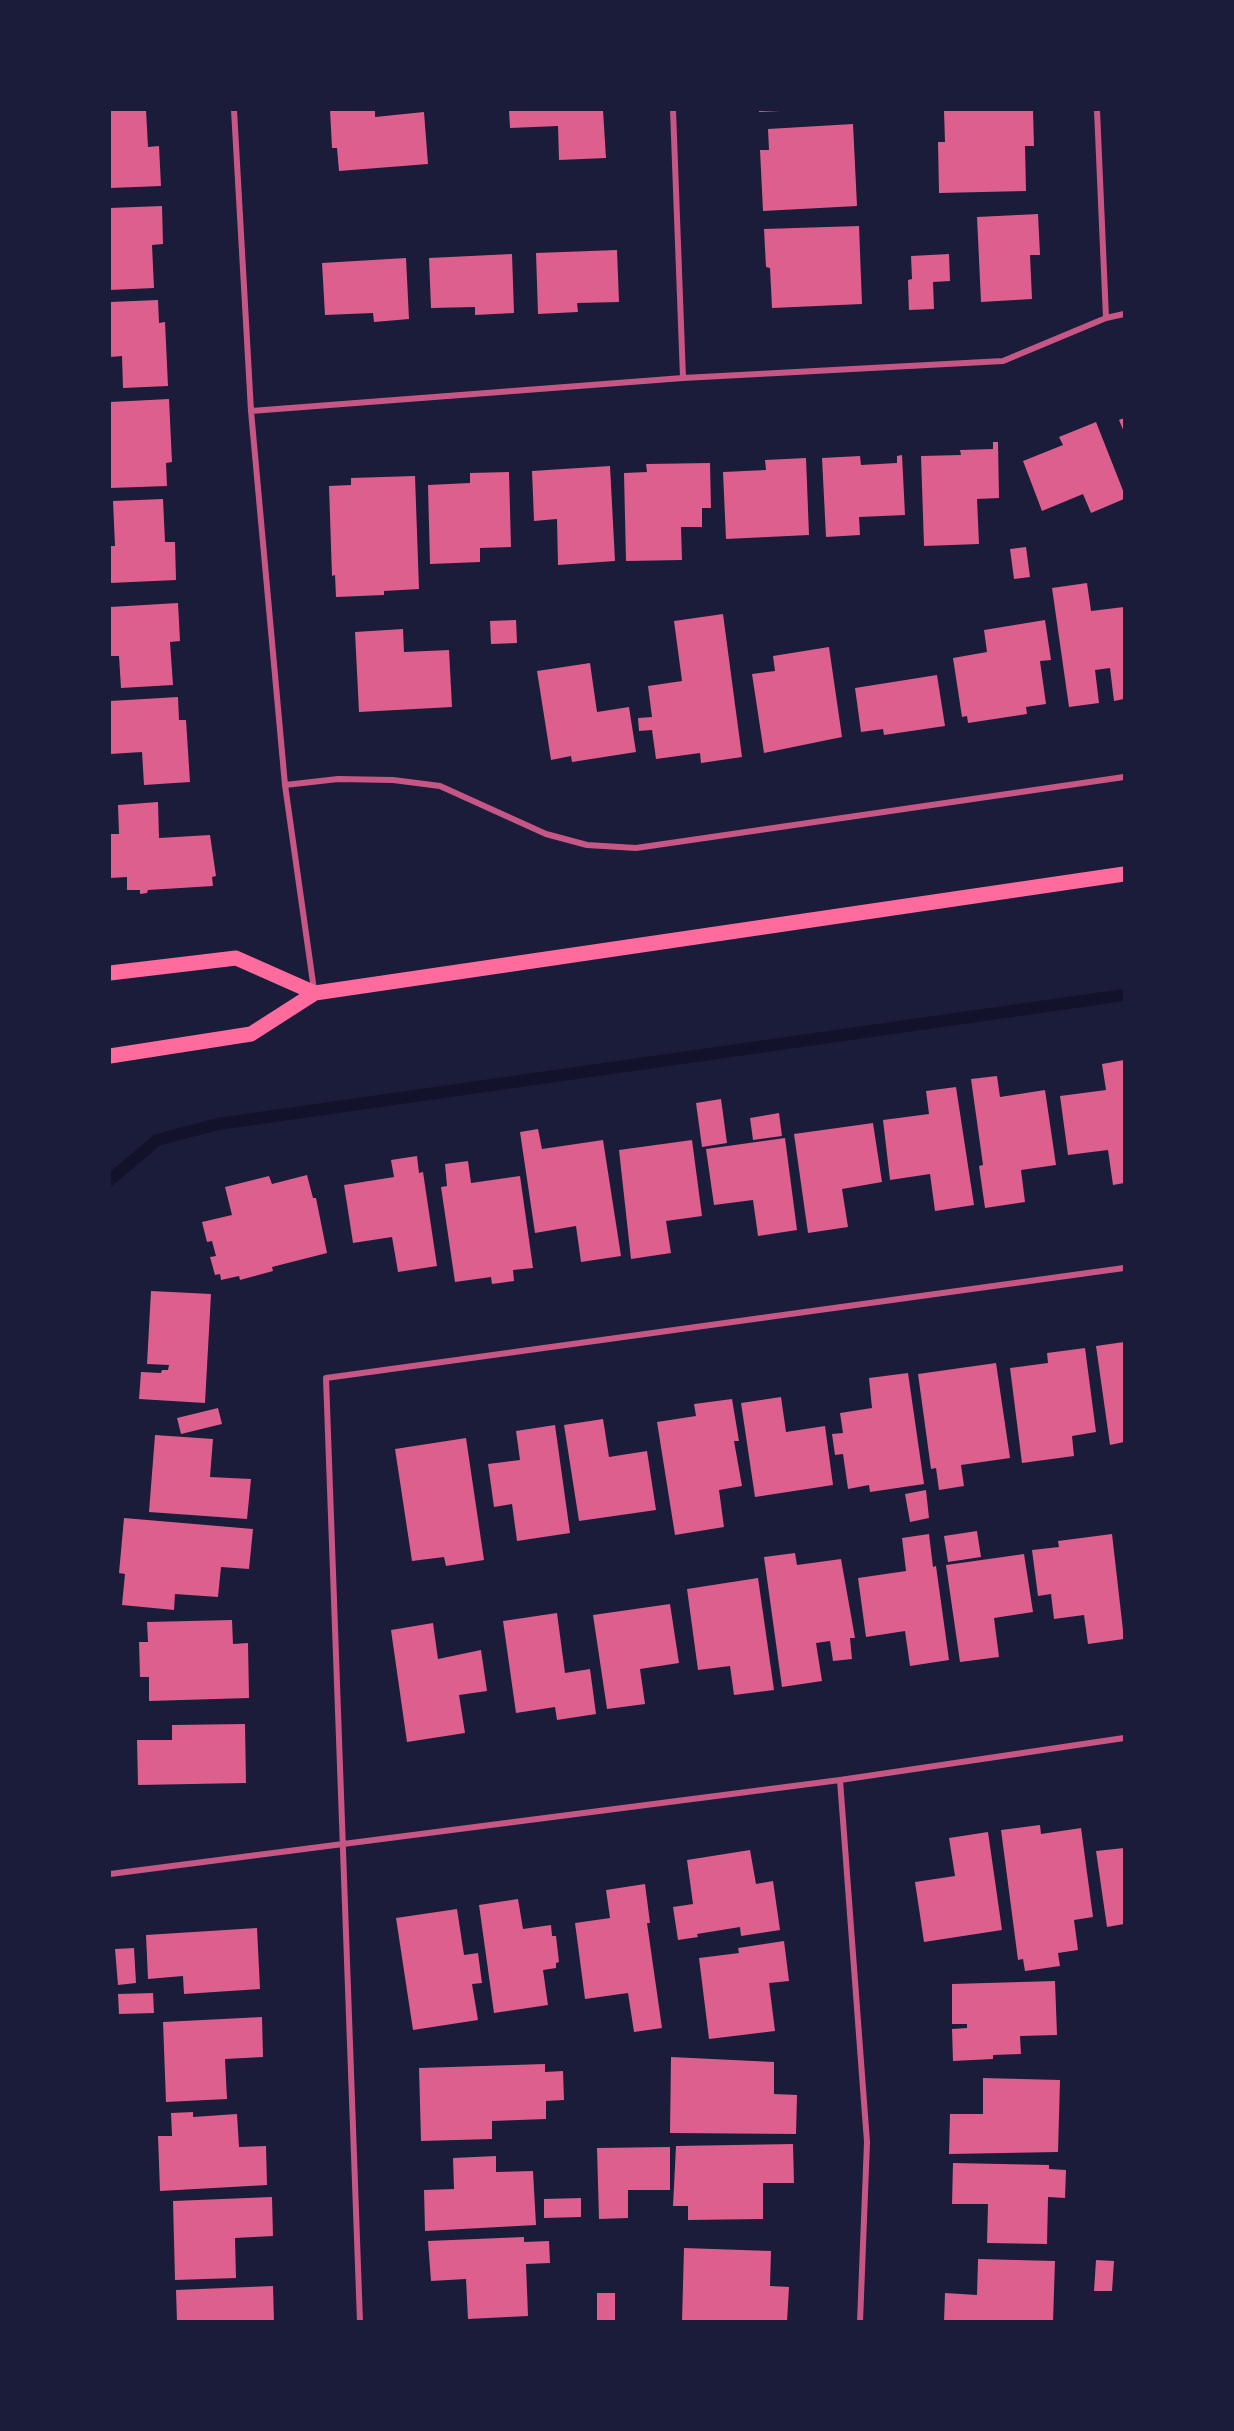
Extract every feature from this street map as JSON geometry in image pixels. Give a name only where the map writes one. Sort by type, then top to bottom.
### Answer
[{"type":"main road","points":[[110,1056],[251,1034],[315,993],[1125,874]]},
{"type":"main road","points":[[110,974],[236,958],[315,993]]},
{"type":"street","points":[[234,110],[251,411],[285,785],[315,993]]},
{"type":"street","points":[[673,110],[683,378]]},
{"type":"street","points":[[1097,110],[1106,318]]},
{"type":"street","points":[[251,411],[683,378],[1003,361],[1106,318],[1125,314]]},
{"type":"street","points":[[285,785],[338,779],[393,780],[440,786],[546,834],[587,845],[636,848],[1125,777]]},
{"type":"street","points":[[360,2322],[326,1378],[1125,1268]]},
{"type":"street","points":[[110,1874],[840,1780],[1125,1738]]},
{"type":"street","points":[[840,1780],[867,2142],[860,2322]]},
{"type":"building","points":[[110,110],[146,110],[148,147],[159,146],[161,186],[110,188]]},
{"type":"building","points":[[330,110],[375,110],[375,117],[424,112],[428,164],[339,171],[337,148],[332,148]]},
{"type":"building","points":[[509,110],[603,110],[606,158],[559,160],[558,126],[510,128]]},
{"type":"building","points":[[759,110],[781,110],[781,111],[759,112]]},
{"type":"building","points":[[1033,110],[1034,146],[1025,146],[1026,191],[939,193],[938,142],[945,142],[944,111]]},
{"type":"building","points":[[853,124],[857,206],[763,211],[760,150],[769,150],[768,129]]},
{"type":"building","points":[[162,206],[163,244],[152,245],[154,288],[110,290],[110,208]]},
{"type":"building","points":[[1038,214],[1040,255],[1030,255],[1032,299],[981,302],[977,217]]},
{"type":"building","points":[[859,226],[862,304],[772,308],[770,268],[766,267],[764,229]]},
{"type":"building","points":[[617,250],[619,302],[577,303],[578,312],[538,314],[536,253]]},
{"type":"building","points":[[512,254],[514,313],[475,315],[475,307],[431,308],[429,258]]},
{"type":"building","points":[[949,254],[950,281],[933,282],[934,309],[909,310],[908,280],[912,279],[911,256]]},
{"type":"building","points":[[406,258],[409,319],[374,322],[373,313],[325,315],[322,263]]},
{"type":"building","points":[[158,300],[159,323],[165,322],[168,386],[123,388],[122,356],[110,357],[110,302]]},
{"type":"building","points":[[169,399],[172,462],[166,463],[167,486],[110,488],[110,402]]},
{"type":"building","points":[[1124,418],[1124,432],[1119,420]]},
{"type":"building","points":[[1096,422],[1124,493],[1124,499],[1091,513],[1083,494],[1042,511],[1023,461],[1063,445],[1059,437]]},
{"type":"building","points":[[993,442],[998,442],[999,498],[977,499],[979,544],[924,546],[921,456],[961,455],[960,450],[993,449]]},
{"type":"building","points":[[902,455],[905,515],[859,517],[860,535],[826,537],[822,458],[860,456],[861,465],[897,463],[897,456]]},
{"type":"building","points":[[806,458],[809,535],[726,539],[723,472],[766,470],[765,460]]},
{"type":"building","points":[[710,463],[711,508],[702,508],[702,527],[681,527],[682,560],[626,561],[624,473],[647,472],[646,464]]},
{"type":"building","points":[[610,466],[615,561],[558,565],[557,519],[534,521],[532,471]]},
{"type":"building","points":[[509,472],[511,547],[480,548],[480,562],[430,564],[428,485],[470,483],[470,473]]},
{"type":"building","points":[[415,476],[419,589],[384,591],[384,595],[336,597],[335,575],[332,576],[329,486],[351,485],[351,478]]},
{"type":"building","points":[[163,499],[165,542],[175,542],[176,580],[110,583],[110,546],[115,546],[113,501]]},
{"type":"building","points":[[1026,547],[1030,577],[1014,579],[1010,549]]},
{"type":"building","points":[[1087,583],[1091,611],[1124,607],[1124,699],[1114,701],[1110,668],[1095,670],[1099,703],[1069,707],[1052,588]]},
{"type":"building","points":[[178,603],[180,641],[170,642],[173,685],[121,688],[119,656],[110,656],[110,607]]},
{"type":"building","points":[[723,614],[742,757],[701,763],[700,753],[656,759],[652,730],[639,731],[638,718],[652,717],[648,686],[682,681],[674,621]]},
{"type":"building","points":[[516,620],[517,643],[491,644],[490,621]]},
{"type":"building","points":[[1045,620],[1051,660],[1040,661],[1046,704],[1026,707],[1027,714],[968,723],[967,716],[962,717],[953,658],[987,652],[984,630]]},
{"type":"building","points":[[403,629],[404,652],[449,650],[452,707],[359,712],[355,632]]},
{"type":"building","points":[[829,647],[842,737],[764,753],[752,674],[775,671],[773,656]]},
{"type":"building","points":[[590,663],[597,712],[629,707],[636,752],[572,762],[571,756],[551,760],[537,671]]},
{"type":"building","points":[[937,675],[945,726],[884,735],[883,729],[861,732],[855,688]]},
{"type":"building","points":[[178,697],[179,720],[186,720],[190,782],[144,785],[142,752],[110,754],[110,701]]},
{"type":"building","points":[[158,802],[159,838],[210,835],[216,876],[212,877],[213,886],[148,890],[147,893],[140,894],[140,890],[127,890],[127,877],[110,878],[110,834],[119,834],[118,805]]},
{"type":"building","points":[[1124,1060],[1124,1183],[1113,1185],[1108,1150],[1068,1155],[1060,1096],[1106,1090],[1102,1064]]},
{"type":"building","points":[[997,1076],[1000,1097],[1045,1090],[1056,1165],[1021,1170],[1025,1202],[985,1208],[979,1166],[983,1165],[971,1079]]},
{"type":"building","points":[[956,1087],[974,1205],[935,1211],[930,1174],[890,1180],[883,1120],[929,1114],[926,1091]]},
{"type":"building","points":[[721,1099],[727,1143],[702,1147],[696,1103]]},
{"type":"building","points":[[779,1113],[782,1136],[753,1140],[750,1118]]},
{"type":"building","points":[[873,1123],[882,1182],[842,1189],[848,1227],[808,1233],[794,1134]]},
{"type":"building","points":[[538,1129],[542,1149],[603,1140],[621,1256],[581,1262],[576,1226],[535,1233],[520,1132]]},
{"type":"building","points":[[785,1138],[797,1230],[758,1236],[753,1200],[714,1205],[706,1149]]},
{"type":"building","points":[[692,1140],[702,1216],[666,1221],[671,1253],[631,1259],[619,1150]]},
{"type":"building","points":[[417,1156],[419,1173],[423,1172],[437,1266],[398,1272],[392,1237],[353,1243],[344,1185],[394,1177],[391,1160]]},
{"type":"building","points":[[468,1161],[471,1183],[520,1176],[533,1268],[513,1270],[514,1281],[492,1284],[491,1277],[455,1282],[441,1187],[447,1186],[445,1164]]},
{"type":"building","points":[[307,1175],[313,1198],[316,1198],[327,1253],[272,1267],[273,1271],[240,1280],[239,1276],[221,1280],[220,1274],[215,1275],[210,1257],[216,1256],[212,1241],[207,1242],[202,1222],[232,1215],[225,1187],[269,1176],[272,1184]]},
{"type":"building","points":[[151,1291],[211,1294],[205,1403],[139,1399],[141,1372],[161,1373],[162,1370],[168,1370],[169,1365],[147,1364]]},
{"type":"building","points":[[1124,1342],[1124,1442],[1110,1445],[1096,1346]]},
{"type":"building","points":[[1085,1348],[1096,1432],[1072,1436],[1074,1456],[1022,1463],[1010,1368],[1048,1363],[1047,1353]]},
{"type":"building","points":[[996,1363],[1010,1458],[961,1465],[964,1486],[939,1490],[936,1468],[931,1469],[918,1374]]},
{"type":"building","points":[[908,1373],[924,1484],[870,1492],[869,1485],[848,1489],[843,1454],[835,1455],[832,1434],[843,1433],[840,1413],[872,1408],[869,1378]]},
{"type":"building","points":[[781,1397],[786,1432],[825,1426],[833,1485],[755,1497],[741,1403]]},
{"type":"building","points":[[732,1399],[739,1441],[734,1441],[742,1486],[719,1490],[724,1527],[675,1535],[657,1422],[696,1416],[694,1404]]},
{"type":"building","points":[[218,1408],[222,1424],[181,1434],[177,1418]]},
{"type":"building","points":[[603,1419],[609,1457],[647,1451],[656,1510],[579,1521],[564,1425]]},
{"type":"building","points":[[555,1425],[570,1533],[517,1541],[512,1504],[494,1507],[488,1464],[520,1460],[516,1431]]},
{"type":"building","points":[[155,1435],[213,1439],[210,1477],[251,1479],[247,1519],[149,1512]]},
{"type":"building","points":[[466,1438],[484,1560],[446,1566],[444,1557],[412,1561],[395,1449]]},
{"type":"building","points":[[926,1490],[929,1518],[910,1522],[905,1494]]},
{"type":"building","points":[[124,1518],[253,1529],[249,1569],[221,1567],[218,1597],[175,1594],[174,1610],[122,1605],[125,1574],[119,1573]]},
{"type":"building","points":[[977,1531],[981,1557],[948,1562],[944,1536]]},
{"type":"building","points":[[929,1534],[933,1567],[936,1566],[949,1660],[910,1666],[905,1631],[866,1637],[858,1578],[906,1571],[902,1538]]},
{"type":"building","points":[[1112,1534],[1124,1639],[1088,1644],[1084,1615],[1054,1619],[1051,1594],[1038,1596],[1032,1550],[1059,1547],[1058,1541]]},
{"type":"building","points":[[795,1553],[797,1565],[841,1559],[855,1638],[850,1638],[852,1659],[833,1661],[830,1641],[816,1643],[822,1681],[782,1687],[764,1557]]},
{"type":"building","points":[[1024,1554],[1033,1612],[994,1618],[999,1657],[960,1662],[946,1565]]},
{"type":"building","points":[[758,1578],[774,1690],[734,1695],[730,1666],[698,1670],[687,1589]]},
{"type":"building","points":[[670,1604],[679,1663],[640,1669],[645,1704],[607,1709],[593,1615]]},
{"type":"building","points":[[557,1613],[565,1673],[590,1669],[596,1714],[557,1720],[555,1707],[516,1713],[503,1621]]},
{"type":"building","points":[[232,1620],[233,1644],[248,1643],[249,1698],[149,1701],[149,1677],[140,1677],[139,1642],[148,1642],[147,1622]]},
{"type":"building","points":[[433,1623],[438,1659],[481,1650],[487,1691],[459,1695],[465,1733],[407,1742],[391,1630]]},
{"type":"building","points":[[245,1724],[246,1783],[138,1785],[137,1740],[172,1740],[172,1725]]},
{"type":"building","points":[[1040,1825],[1041,1834],[1081,1828],[1093,1917],[1074,1920],[1078,1950],[1058,1953],[1060,1966],[1025,1971],[1023,1959],[1018,1960],[1001,1830]]},
{"type":"building","points":[[988,1832],[1002,1930],[924,1942],[915,1882],[955,1876],[949,1838]]},
{"type":"building","points":[[1124,1848],[1124,1924],[1107,1927],[1096,1851]]},
{"type":"building","points":[[750,1850],[756,1884],[773,1881],[780,1930],[741,1936],[740,1927],[697,1934],[698,1937],[678,1940],[673,1907],[693,1904],[687,1860]]},
{"type":"building","points":[[645,1884],[650,1923],[647,1923],[662,2028],[634,2032],[628,1993],[585,1999],[575,1923],[610,1918],[606,1890]]},
{"type":"building","points":[[518,1899],[523,1929],[551,1925],[552,1936],[556,1936],[559,1962],[556,1963],[556,1968],[543,1970],[548,2005],[494,2013],[479,1905]]},
{"type":"building","points":[[457,1909],[464,1955],[478,1953],[482,1983],[472,1984],[478,2020],[413,2030],[396,1918]]},
{"type":"building","points":[[257,1928],[260,1989],[184,1994],[183,1976],[148,1979],[146,1935]]},
{"type":"building","points":[[784,1941],[789,1981],[769,1983],[775,2031],[709,2039],[699,1958],[739,1953],[738,1948]]},
{"type":"building","points":[[134,1948],[136,1983],[118,1985],[115,1949]]},
{"type":"building","points":[[1055,1981],[1057,2035],[1020,2036],[1021,2054],[993,2055],[993,2059],[953,2061],[952,2029],[967,2028],[967,2024],[952,2024],[952,1984]]},
{"type":"building","points":[[153,1993],[154,2013],[119,2014],[118,1994]]},
{"type":"building","points":[[262,2017],[263,2057],[225,2059],[227,2099],[166,2102],[163,2022]]},
{"type":"building","points":[[671,2057],[774,2062],[774,2094],[797,2095],[796,2134],[670,2133]]},
{"type":"building","points":[[545,2064],[545,2072],[563,2071],[564,2100],[546,2101],[546,2119],[492,2121],[492,2139],[421,2141],[419,2068]]},
{"type":"building","points":[[983,2078],[1060,2080],[1058,2152],[949,2154],[950,2114],[983,2114]]},
{"type":"building","points":[[193,2112],[193,2117],[237,2114],[239,2147],[266,2146],[267,2185],[160,2191],[158,2136],[172,2136],[171,2113]]},
{"type":"building","points":[[793,2144],[794,2183],[763,2183],[763,2219],[688,2220],[688,2206],[673,2206],[676,2146]]},
{"type":"building","points":[[670,2147],[670,2190],[628,2190],[628,2218],[599,2219],[597,2148]]},
{"type":"building","points":[[496,2156],[496,2172],[533,2171],[536,2225],[425,2231],[424,2190],[454,2189],[453,2158]]},
{"type":"building","points":[[953,2163],[1049,2165],[1049,2169],[1066,2170],[1065,2198],[1048,2197],[1047,2244],[987,2243],[988,2204],[952,2204]]},
{"type":"building","points":[[272,2197],[273,2236],[235,2238],[236,2278],[175,2280],[173,2201]]},
{"type":"building","points":[[581,2198],[581,2217],[544,2218],[544,2199]]},
{"type":"building","points":[[524,2237],[524,2242],[549,2241],[550,2263],[526,2264],[528,2316],[468,2319],[466,2279],[431,2281],[428,2241]]},
{"type":"building","points":[[684,2248],[771,2251],[770,2286],[789,2287],[787,2322],[682,2321]]},
{"type":"building","points":[[978,2259],[1055,2261],[1053,2322],[944,2322],[945,2293],[977,2295]]},
{"type":"building","points":[[1096,2260],[1114,2261],[1112,2291],[1094,2291]]},
{"type":"building","points":[[273,2286],[274,2322],[177,2322],[176,2290]]},
{"type":"building","points":[[597,2293],[615,2293],[615,2322],[597,2322]]},
{"type":"waterway","points":[[110,1180],[157,1140],[218,1124],[1124,995]]}]
